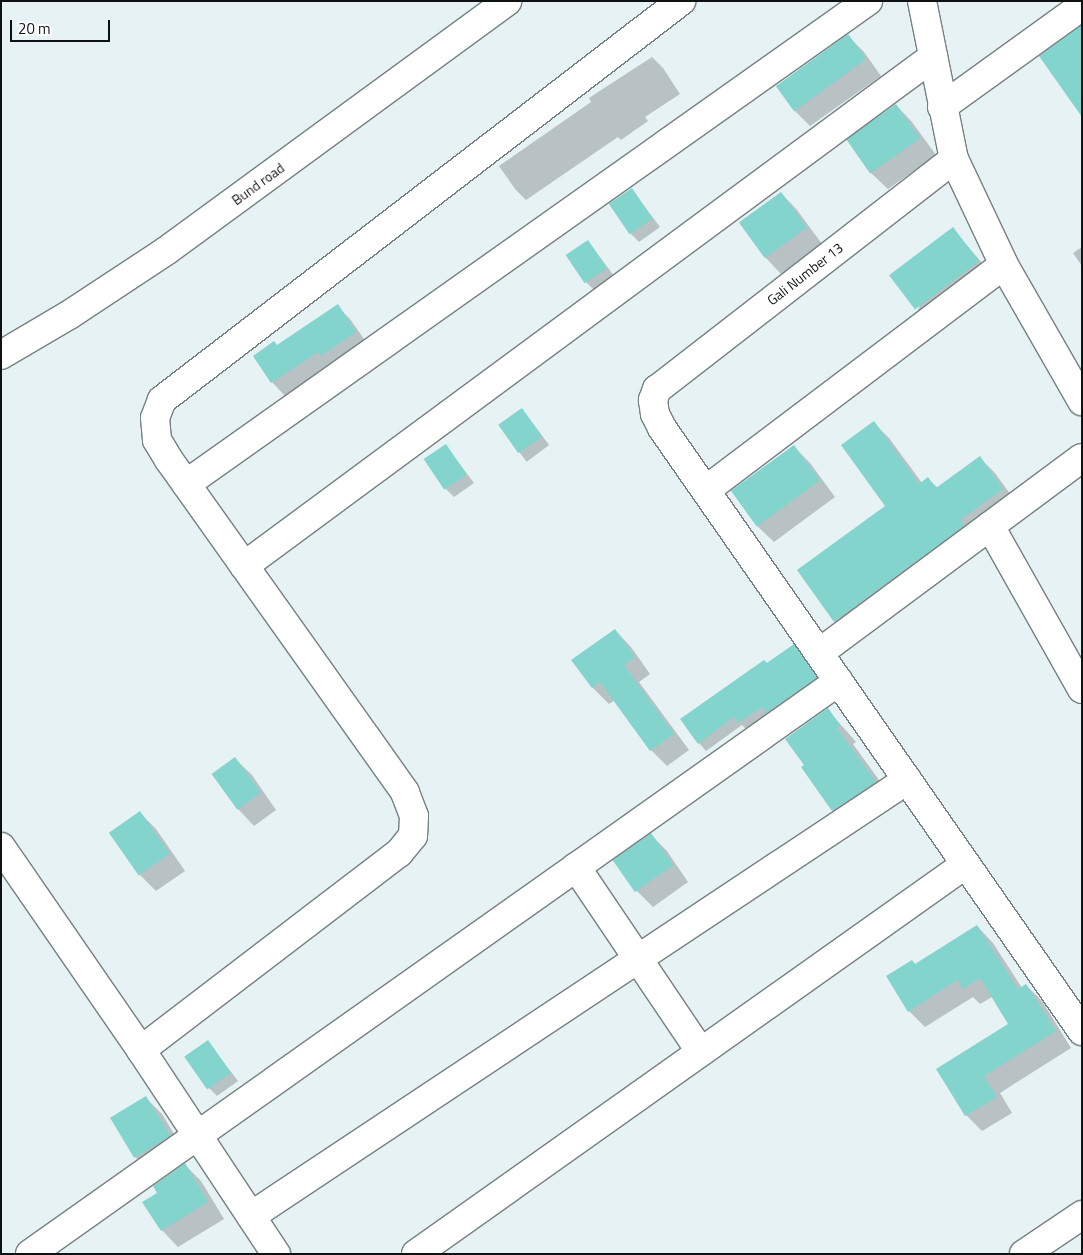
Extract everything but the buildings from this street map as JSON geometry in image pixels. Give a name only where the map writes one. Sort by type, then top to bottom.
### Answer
[{"type":"street","name":"Bund road","points":[[1,355],[69,315],[166,251],[507,1]]},
{"type":"street","points":[[141,1050],[399,853],[413,836],[414,816],[405,792],[186,484],[157,440],[154,418],[162,400],[680,1]]},
{"type":"street","points":[[186,484],[868,1]]},
{"type":"street","points":[[922,1],[954,159],[1004,265],[1082,401]]},
{"type":"street","points":[[942,107],[1082,6]]},
{"type":"street","points":[[244,566],[933,57]]},
{"type":"street","name":"Gali Number 13","points":[[706,490],[655,414],[653,400],[657,389],[954,159]]},
{"type":"street","points":[[1004,265],[706,490],[1082,1031]]},
{"type":"street","points":[[819,653],[1082,458]]},
{"type":"street","points":[[990,526],[1082,689]]},
{"type":"street","points":[[30,1254],[839,681]]},
{"type":"street","points":[[251,1216],[907,780]]},
{"type":"street","points":[[1,847],[141,1050],[251,1216],[267,1250]]},
{"type":"street","points":[[416,1254],[966,864]]},
{"type":"street","points":[[576,867],[701,1052]]},
{"type":"street","points":[[1024,1254],[1082,1216]]}]
